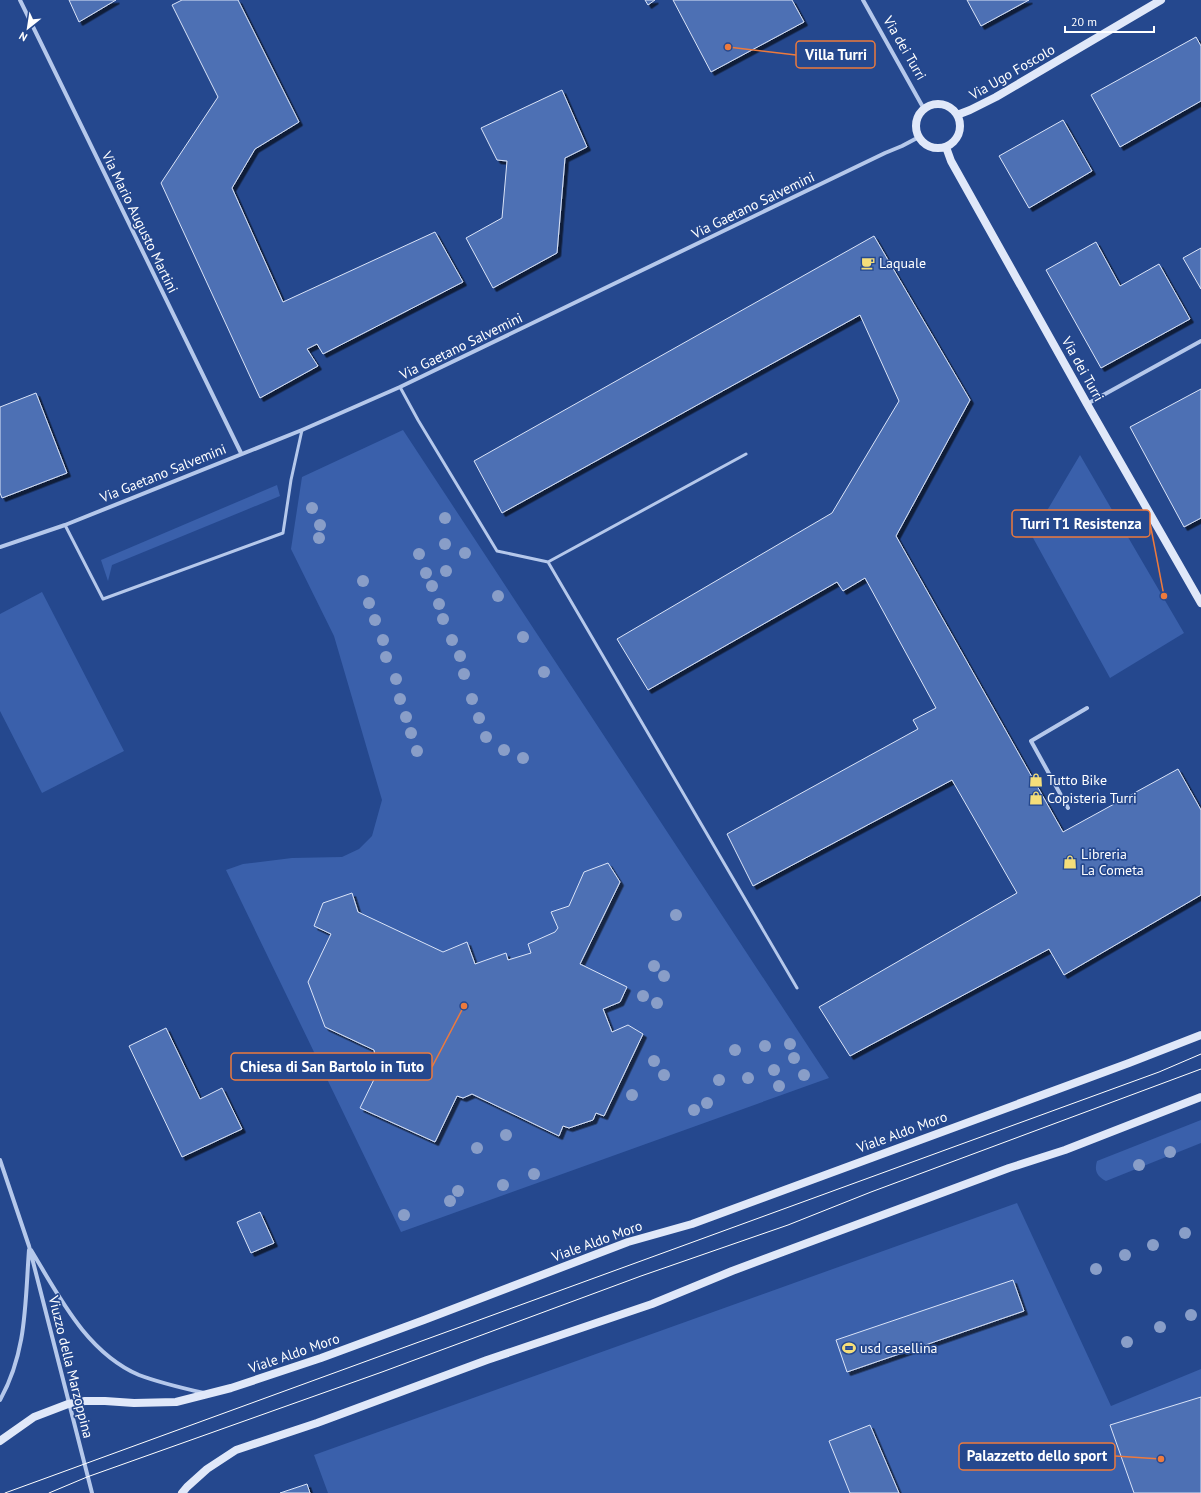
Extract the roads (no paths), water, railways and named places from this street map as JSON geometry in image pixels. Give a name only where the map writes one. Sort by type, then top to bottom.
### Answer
[{"type":"street","name":"Via Mario Augusto Martini","points":[[20,0],[241,453]]},
{"type":"street","name":"Via dei Turri","points":[[863,0],[924,109]]},
{"type":"street","name":"Via Ugo Foscolo","points":[[957,115],[996,97],[1161,0]]},
{"type":"street","points":[[934,104],[941,104],[952,108],[957,115],[960,125],[958,134],[954,142],[946,147],[930,147],[919,137],[916,122],[919,114],[924,109],[934,104]]},
{"type":"street","name":"Via Gaetano Salvemini","points":[[0,547],[65,525],[241,453],[302,430],[400,388],[919,137]]},
{"type":"street","name":"Via dei Turri","points":[[946,147],[951,161],[1087,404],[1201,603]]},
{"type":"street","points":[[1087,404],[1201,341]]},
{"type":"street","points":[[1068,808],[1031,742],[1087,708]]},
{"type":"street","name":"Viale Aldo Moro","points":[[0,1441],[34,1417],[68,1404],[105,1401],[134,1404],[159,1404],[184,1401],[210,1395],[257,1380],[424,1320],[628,1242],[692,1224],[1129,1063],[1201,1034]]},
{"type":"street","points":[[182,1493],[207,1468],[236,1450],[317,1423],[487,1360],[652,1304],[732,1271],[1010,1168],[1065,1150],[1201,1097]]},
{"type":"street","name":"Viuzzo della Marzoppina","points":[[0,1160],[29,1246],[64,1379],[68,1404],[92,1493]]},
{"type":"street","name":"Viuzzo della Marzoppina","points":[[29,1246],[64,1304],[80,1327],[95,1344],[107,1354],[138,1374],[160,1382],[210,1395]]},
{"type":"street","name":"Viuzzo della Marzoppina","points":[[0,1400],[9,1384],[19,1356],[29,1246]]},
{"type":"lane","points":[[400,388],[497,551],[548,562],[746,454]]},
{"type":"lane","points":[[65,525],[103,599],[283,533],[291,480],[302,430]]},
{"type":"lane","points":[[548,562],[797,988]]},
{"type":"tram line","points":[[5,1493],[1159,1072],[1201,1054]]},
{"type":"tram line","points":[[49,1493],[87,1477],[382,1372],[641,1276],[788,1225],[871,1192],[1201,1069]]},
{"type":"place","name":"Villa Turri","points":[[728,47]]},
{"type":"place","name":"Laquale","points":[[868,263]]},
{"type":"place","name":"Turri T1 Resistenza","points":[[1164,596]]},
{"type":"place","name":"Tutto Bike","points":[[1036,780]]},
{"type":"place","name":"Copisteria Turri","points":[[1036,798]]},
{"type":"place","name":"Libreria La Cometa","points":[[1070,862]]},
{"type":"place","name":"Chiesa di San Bartolo in Tuto","points":[[464,1006]]},
{"type":"place","name":"usd casellina","points":[[849,1348]]},
{"type":"place","name":"Palazzetto dello sport","points":[[1161,1459]]}]
